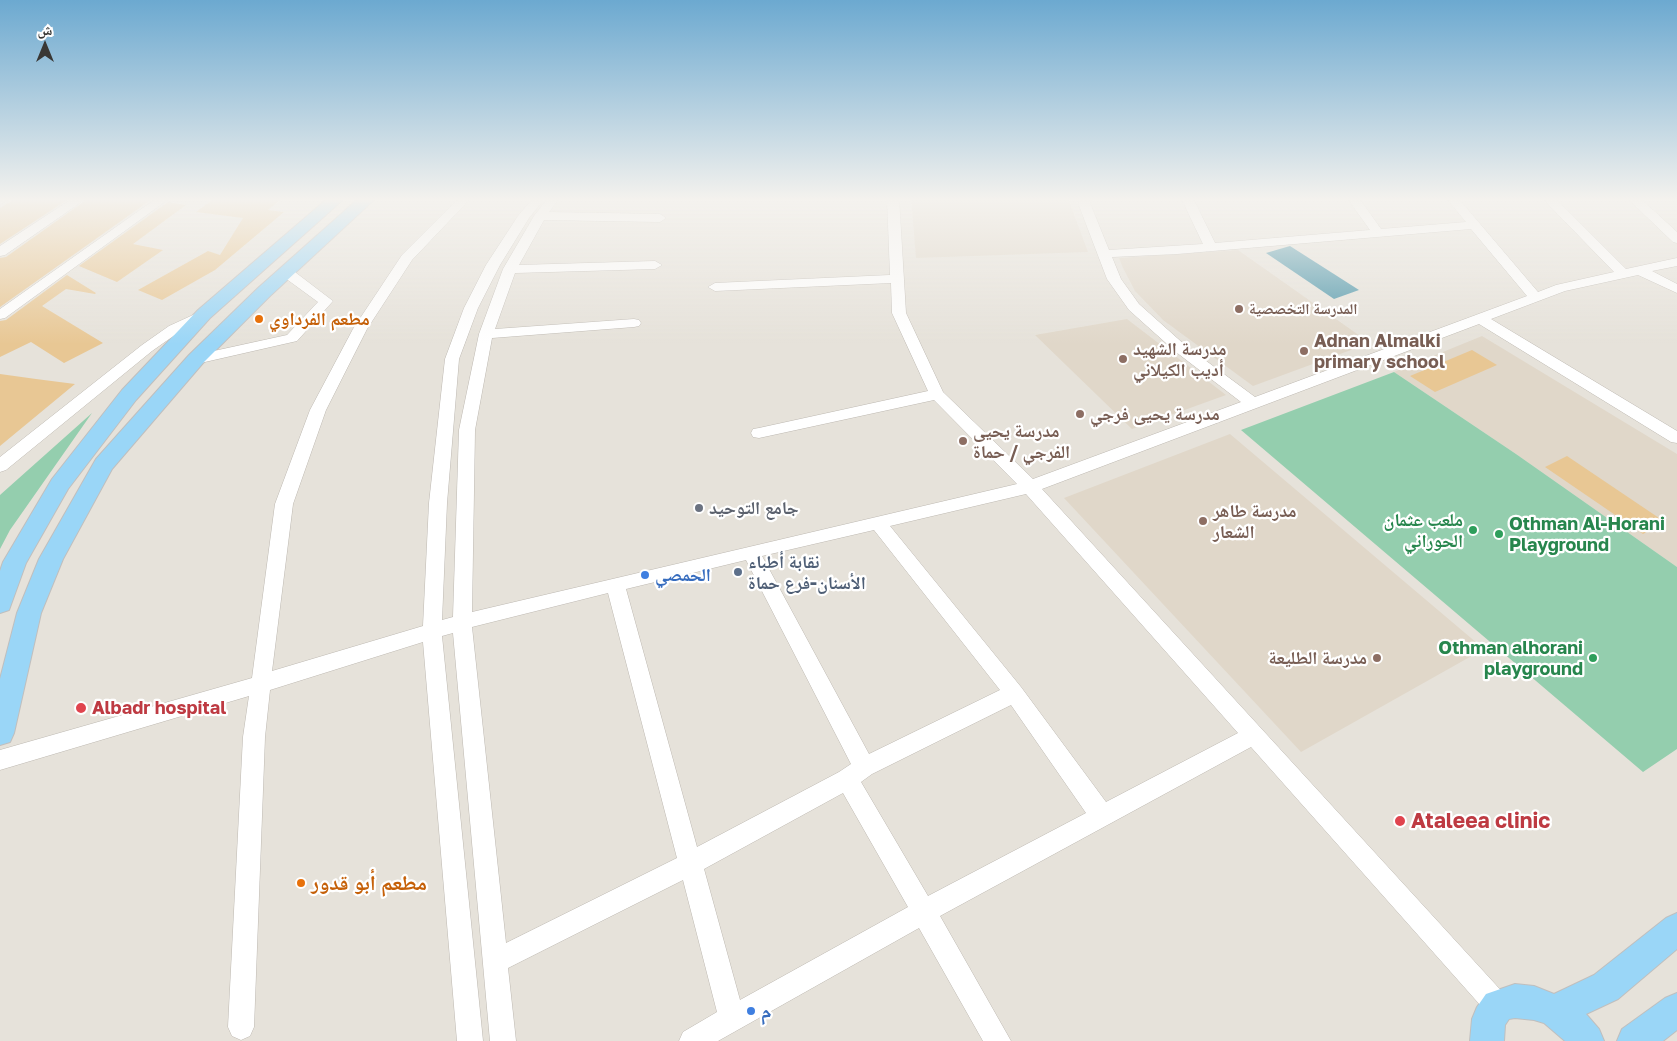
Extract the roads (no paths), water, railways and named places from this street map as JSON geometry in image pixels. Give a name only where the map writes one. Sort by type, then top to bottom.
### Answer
[{"type":"main road","points":[[0,603],[15,562],[60,484],[130,395],[204,314],[281,247]]},
{"type":"main road","points":[[0,733],[29,613],[51,559],[104,464],[196,358],[314,247]]},
{"type":"main road","points":[[1554,1011],[1606,987],[1677,929]]},
{"type":"main road","points":[[1487,1041],[1489,1019],[1498,1006],[1515,1000],[1534,1003],[1554,1011],[1574,1026],[1587,1041]]},
{"type":"main road","points":[[1634,1041],[1677,1010]]},
{"type":"street","points":[[0,315],[96,247]]},
{"type":"street","points":[[241,1027],[254,737],[284,504],[318,410],[360,329],[407,258],[418,247]]},
{"type":"street","points":[[470,1041],[432,632],[438,503],[452,359],[471,308],[505,247]]},
{"type":"street","points":[[503,1041],[462,622],[467,430],[486,334],[510,269],[520,247]]},
{"type":"street","points":[[895,247],[899,312],[937,394],[1030,488],[1498,1006]]},
{"type":"street","points":[[1101,247],[1114,279],[1134,306],[1181,349],[1253,403]]},
{"type":"street","points":[[1104,254],[1216,247]]},
{"type":"street","points":[[1492,247],[1535,298]]},
{"type":"street","points":[[1602,247],[1631,272],[1677,289]]},
{"type":"street","points":[[0,760],[260,684],[462,622],[615,584],[1030,488],[1561,288],[1677,262]]},
{"type":"street","points":[[510,269],[655,264]]},
{"type":"street","points":[[196,358],[292,338],[326,301],[286,272]]},
{"type":"street","points":[[714,287],[897,279]]},
{"type":"street","points":[[0,466],[147,348],[174,329],[204,314]]},
{"type":"street","points":[[1479,318],[1677,438]]},
{"type":"street","points":[[486,334],[634,323]]},
{"type":"street","points":[[759,433],[937,394]]},
{"type":"street","points":[[878,523],[1014,693],[1102,816]]},
{"type":"street","points":[[751,552],[923,912],[998,1041]]},
{"type":"street","points":[[615,584],[732,1018]]},
{"type":"street","points":[[496,961],[691,863],[855,773],[1014,693]]},
{"type":"street","points":[[692,1041],[923,912],[1254,736]]},
{"type":"water","points":[[1291,247],[1359,290],[1334,299],[1266,253]]},
{"type":"place","name":"المدرسة التخصصية","points":[[1239,309]]},
{"type":"place","name":"مطعم الفرداوي","points":[[259,319]]},
{"type":"place","name":"Adnan Almalki primary school","points":[[1304,351]]},
{"type":"place","name":"مدرسة الشهيد أديب الكيلاني","points":[[1123,359]]},
{"type":"place","name":"مدرسة يحيى فرجي","points":[[1080,414]]},
{"type":"place","name":"مدرسة يحيى الفرجي / حماة","points":[[963,441]]},
{"type":"place","name":"جامع التوحيد","points":[[699,508]]},
{"type":"place","name":"مدرسة طاهر الشعار","points":[[1203,521]]},
{"type":"place","name":"ملعب عثمان الحوراني","points":[[1473,530]]},
{"type":"place","name":"Othman Al-Horani Playground","points":[[1499,534]]},
{"type":"place","name":"نقابة أطباء الأسنان-فرع حماة","points":[[738,572]]},
{"type":"place","name":"الحمصي","points":[[645,575]]},
{"type":"place","name":"مدرسة الطليعة","points":[[1377,658]]},
{"type":"place","name":"Othman alhorani playground","points":[[1593,658]]},
{"type":"place","name":"Albadr hospital","points":[[81,708]]},
{"type":"place","name":"Ataleea clinic","points":[[1400,821]]},
{"type":"place","name":"مطعم أبو قدور","points":[[301,883]]},
{"type":"place","name":"م","points":[[751,1011]]}]
